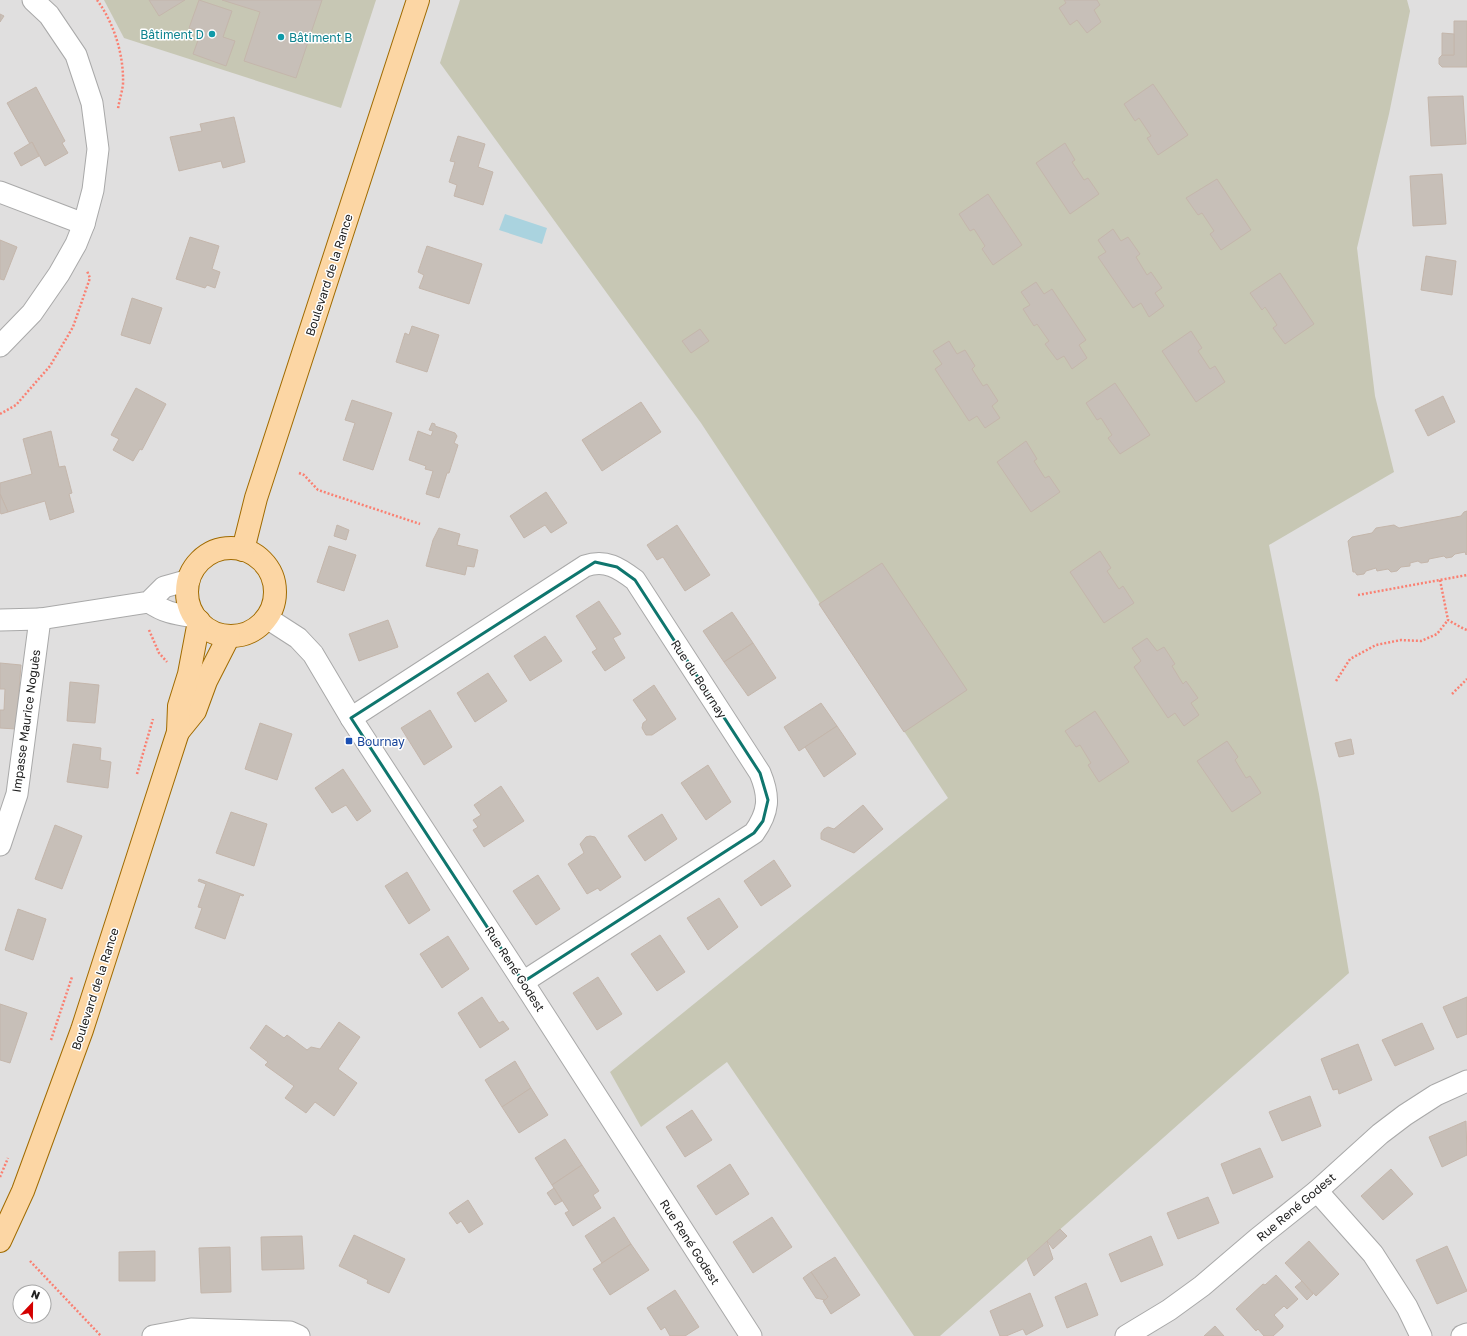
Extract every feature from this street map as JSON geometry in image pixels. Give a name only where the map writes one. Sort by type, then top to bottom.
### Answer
[{"type":"main road","name":"Boulevard de la Rance","points":[[243,550],[256,498],[418,0]]},
{"type":"main road","points":[[229,548],[243,550],[256,556],[266,566],[273,578],[275,592],[273,606],[267,618],[256,628],[243,634],[229,636],[214,632],[203,626],[197,619],[189,605],[189,580],[195,567],[204,558],[216,551],[229,548]]},
{"type":"main road","name":"Boulevard de la Rance","points":[[0,1241],[23,1191],[82,1030],[178,732],[179,706],[188,674],[197,619]]},
{"type":"main road","name":"Boulevard de la Rance","points":[[178,732],[195,712],[206,681],[229,636]]},
{"type":"street","points":[[0,346],[32,313],[59,274],[76,244],[84,224],[93,190],[98,149],[92,103],[76,55],[49,15],[33,0]]},
{"type":"street","points":[[0,192],[84,224]]},
{"type":"street","name":"Rue du Bournay","points":[[351,718],[586,566],[596,562],[617,567],[635,580],[760,773],[766,787],[768,800],[763,821],[754,834],[523,982]]},
{"type":"street","points":[[0,620],[40,619],[149,602],[164,588],[189,580]]},
{"type":"street","points":[[149,602],[161,610],[197,619]]},
{"type":"street","name":"Rue René Godest","points":[[267,618],[298,638],[313,654],[351,718],[752,1335]]},
{"type":"street","name":"Impasse Maurice Noguès","points":[[0,845],[17,794],[40,619]]},
{"type":"street","name":"Rue René Godest","points":[[1126,1336],[1168,1310],[1202,1286],[1317,1190],[1380,1134],[1405,1115],[1436,1095],[1467,1081]]},
{"type":"street","points":[[1317,1190],[1373,1254],[1407,1307],[1421,1336]]},
{"type":"street","points":[[153,1336],[191,1329],[290,1332],[299,1336]]},
{"type":"street","points":[[1462,1336],[1467,1334]]},
{"type":"path","points":[[97,0],[104,10],[113,30],[121,55],[122,85],[118,110]]},
{"type":"path","points":[[0,414],[16,405],[50,366],[73,327],[90,278],[76,244]]},
{"type":"path","points":[[299,472],[304,475],[318,490],[420,524]]},
{"type":"path","points":[[1358,595],[1467,575]]},
{"type":"path","points":[[1440,580],[1448,620],[1467,630]]},
{"type":"path","points":[[149,602],[148,624],[150,634],[159,653],[170,665]]},
{"type":"path","points":[[1336,681],[1350,659],[1376,645],[1401,640],[1421,641],[1437,634],[1448,620]]},
{"type":"path","points":[[1452,694],[1467,679]]},
{"type":"path","points":[[137,777],[154,716]]},
{"type":"path","points":[[50,1042],[74,972]]},
{"type":"path","points":[[0,1177],[8,1157]]},
{"type":"path","points":[[30,1261],[101,1336]]},
{"type":"highlighted area","points":[[595,562],[617,567],[635,580],[760,773],[768,800],[763,821],[754,833],[523,982],[351,718]]},
{"type":"shaded area","points":[[0,0],[1467,0],[1467,1336],[0,1336]]},
{"type":"shaded area","points":[[104,0],[376,0],[341,108],[124,38]]},
{"type":"shaded area","points":[[460,0],[1407,0],[1410,11],[1389,114],[1357,248],[1375,396],[1394,472],[1269,545],[1319,794],[1349,973],[940,1336],[914,1336],[727,1062],[641,1127],[610,1072],[948,798],[701,423],[440,63]]},
{"type":"water","points":[[505,214],[547,228],[542,244],[499,230]]},
{"type":"building","points":[[149,0],[185,0],[159,16]]},
{"type":"building","name":"Bâtiment D","points":[[199,0],[232,11],[223,37],[235,41],[226,66],[193,54],[201,32],[189,28]]},
{"type":"building","name":"Bâtiment B","points":[[222,0],[322,0],[296,78],[244,61],[260,12]]},
{"type":"building","points":[[1064,0],[1097,0],[1100,5],[1094,10],[1101,22],[1087,33],[1077,20],[1070,25],[1059,8],[1066,3]]},
{"type":"building","points":[[0,14],[4,16],[0,22]]},
{"type":"building","points":[[1454,21],[1467,21],[1467,67],[1442,67],[1439,64],[1439,58],[1442,55],[1454,55]]},
{"type":"building","points":[[1442,33],[1454,34],[1454,55],[1442,55]]},
{"type":"building","points":[[1153,84],[1188,135],[1158,155],[1147,138],[1151,136],[1139,118],[1135,121],[1124,104]]},
{"type":"building","points":[[36,87],[65,141],[62,143],[68,153],[45,166],[32,142],[30,144],[7,103]]},
{"type":"building","points":[[1463,96],[1466,144],[1431,146],[1428,97]]},
{"type":"building","points":[[234,117],[245,162],[223,168],[221,161],[179,171],[170,137],[202,131],[200,124]]},
{"type":"building","points":[[458,136],[485,144],[478,167],[493,172],[483,205],[454,196],[457,185],[449,182],[455,162],[450,161]]},
{"type":"building","points":[[32,142],[39,156],[21,166],[14,153]]},
{"type":"building","points":[[1065,143],[1075,160],[1072,162],[1084,180],[1088,178],[1099,194],[1070,214],[1036,163]]},
{"type":"building","points":[[1442,174],[1446,224],[1413,226],[1410,176]]},
{"type":"building","points":[[1217,179],[1251,230],[1221,250],[1210,234],[1214,231],[1202,213],[1198,215],[1186,198]]},
{"type":"building","points":[[988,194],[1022,245],[993,265],[982,249],[985,246],[974,229],[970,231],[959,214]]},
{"type":"building","points":[[1113,229],[1121,241],[1128,237],[1140,254],[1136,257],[1147,275],[1151,272],[1162,288],[1155,293],[1164,306],[1149,317],[1141,303],[1133,308],[1098,257],[1106,252],[1098,240]]},
{"type":"building","points":[[190,237],[219,246],[212,269],[220,272],[215,288],[207,285],[205,288],[176,279]]},
{"type":"building","points":[[0,240],[17,247],[4,280],[0,279]]},
{"type":"building","points":[[427,246],[482,264],[469,304],[419,288],[424,275],[418,272]]},
{"type":"building","points":[[1426,256],[1456,261],[1452,295],[1421,290]]},
{"type":"building","points":[[1280,273],[1314,324],[1285,344],[1273,328],[1277,325],[1265,307],[1262,310],[1250,293]]},
{"type":"building","points":[[1036,282],[1044,294],[1052,289],[1086,340],[1079,345],[1087,358],[1072,369],[1064,356],[1057,360],[1045,344],[1049,341],[1037,324],[1034,326],[1023,309],[1030,305],[1021,292]]},
{"type":"building","points":[[132,298],[162,308],[150,344],[121,335]]},
{"type":"building","points":[[412,326],[439,335],[427,372],[396,362],[405,333],[409,335]]},
{"type":"building","points":[[700,329],[709,341],[691,353],[682,341]]},
{"type":"building","points":[[1191,331],[1202,348],[1198,351],[1210,369],[1215,366],[1225,382],[1196,402],[1162,351]]},
{"type":"building","points":[[949,341],[957,354],[965,350],[975,366],[972,369],[983,386],[987,384],[998,401],[992,406],[1000,418],[985,428],[977,416],[969,421],[935,369],[942,364],[933,351]]},
{"type":"building","points":[[1115,383],[1150,435],[1120,454],[1108,438],[1112,435],[1101,418],[1097,420],[1086,403]]},
{"type":"building","points":[[136,388],[166,404],[142,450],[140,449],[133,461],[113,450],[119,439],[111,435]]},
{"type":"building","points":[[1443,396],[1455,422],[1428,436],[1415,410]]},
{"type":"building","points":[[352,400],[392,413],[373,470],[343,460],[355,423],[345,420]]},
{"type":"building","points":[[641,402],[661,432],[602,471],[582,440]]},
{"type":"building","points":[[432,423],[435,424],[435,426],[455,433],[457,436],[454,443],[458,445],[439,498],[426,494],[433,471],[425,469],[426,466],[409,460],[418,431],[431,436],[433,431],[429,430]]},
{"type":"building","points":[[51,431],[59,467],[65,466],[72,493],[69,494],[74,512],[50,520],[45,501],[8,512],[0,494],[0,483],[32,474],[23,439]]},
{"type":"building","points":[[1026,441],[1037,459],[1034,461],[1045,478],[1049,476],[1060,492],[1031,512],[997,462]]},
{"type":"building","points":[[546,492],[567,523],[551,533],[545,525],[524,538],[510,516]]},
{"type":"building","points":[[0,494],[8,512],[1,514],[0,512]]},
{"type":"building","points":[[1467,511],[1466,555],[1465,552],[1455,554],[1452,557],[1446,558],[1444,556],[1429,559],[1428,562],[1421,563],[1418,561],[1410,563],[1410,566],[1401,567],[1397,571],[1391,572],[1388,569],[1377,571],[1376,568],[1366,571],[1364,574],[1357,575],[1353,572],[1348,541],[1352,537],[1372,533],[1376,528],[1394,525],[1399,528],[1461,516]]},
{"type":"building","points":[[337,525],[349,530],[346,540],[334,536]]},
{"type":"building","points":[[677,525],[710,575],[685,591],[663,557],[657,560],[647,545]]},
{"type":"building","points":[[439,528],[460,534],[457,545],[478,550],[474,567],[467,566],[465,575],[426,566],[433,540]]},
{"type":"building","points":[[329,546],[356,555],[344,591],[317,582]]},
{"type":"building","points":[[1100,551],[1111,568],[1107,571],[1119,589],[1123,586],[1134,603],[1104,623],[1070,572]]},
{"type":"building","points":[[882,563],[967,690],[904,732],[819,604]]},
{"type":"building","points":[[599,601],[621,634],[613,638],[625,658],[605,671],[592,652],[597,649],[576,616]]},
{"type":"building","points":[[732,612],[753,643],[724,662],[703,631]]},
{"type":"building","points":[[388,620],[398,647],[359,661],[349,634]]},
{"type":"building","points":[[545,636],[562,661],[530,681],[514,656]]},
{"type":"building","points":[[1147,638],[1157,651],[1164,647],[1175,664],[1172,666],[1183,684],[1186,681],[1198,698],[1191,703],[1199,715],[1184,726],[1175,713],[1168,718],[1134,667],[1141,661],[1132,648]]},
{"type":"building","points":[[753,643],[776,678],[748,696],[724,662]]},
{"type":"building","points":[[0,663],[21,665],[16,729],[0,728],[0,710],[4,710],[5,689],[0,689]]},
{"type":"building","points":[[488,673],[507,701],[475,722],[457,693]]},
{"type":"building","points":[[70,682],[99,685],[95,723],[67,721]]},
{"type":"building","points":[[654,685],[676,719],[652,735],[646,735],[642,728],[643,723],[647,720],[633,700]]},
{"type":"building","points":[[821,703],[837,726],[799,751],[784,727]]},
{"type":"building","points":[[430,710],[452,747],[424,765],[401,728]]},
{"type":"building","points":[[1095,711],[1129,762],[1099,782],[1088,765],[1091,763],[1080,745],[1076,747],[1065,731]]},
{"type":"building","points":[[260,723],[292,734],[277,780],[245,769]]},
{"type":"building","points":[[837,726],[856,754],[824,777],[805,747]]},
{"type":"building","points":[[1351,739],[1354,754],[1339,757],[1335,743]]},
{"type":"building","points":[[1227,741],[1238,757],[1235,760],[1246,778],[1250,776],[1261,793],[1232,812],[1197,761]]},
{"type":"building","points":[[73,744],[101,748],[100,760],[111,762],[108,788],[67,782]]},
{"type":"building","points":[[708,765],[731,802],[706,820],[681,783]]},
{"type":"building","points":[[343,769],[371,811],[357,821],[346,805],[332,813],[315,788]]},
{"type":"building","points":[[501,786],[524,821],[484,847],[473,830],[478,827],[473,820],[481,815],[474,805]]},
{"type":"building","points":[[863,805],[883,829],[854,853],[821,839],[821,833],[824,829],[828,827],[834,829]]},
{"type":"building","points":[[231,812],[267,824],[254,866],[216,853]]},
{"type":"building","points":[[662,814],[677,839],[645,861],[628,836]]},
{"type":"building","points":[[55,825],[82,836],[62,889],[35,879]]},
{"type":"building","points":[[586,837],[595,837],[621,877],[600,891],[598,888],[587,894],[568,864],[584,853],[580,844]]},
{"type":"building","points":[[774,860],[791,886],[761,906],[744,881]]},
{"type":"building","points":[[407,872],[430,910],[409,924],[385,886]]},
{"type":"building","points":[[538,875],[560,909],[536,925],[513,891]]},
{"type":"building","points":[[199,879],[244,895],[240,895],[225,939],[195,928],[202,908],[198,907],[206,884],[198,881]]},
{"type":"building","points":[[719,898],[738,927],[708,950],[687,918]]},
{"type":"building","points":[[18,909],[46,919],[33,960],[5,950]]},
{"type":"building","points":[[660,935],[685,972],[657,991],[631,954]]},
{"type":"building","points":[[448,936],[469,969],[442,988],[420,954]]},
{"type":"building","points":[[598,977],[622,1014],[597,1030],[573,993]]},
{"type":"building","points":[[482,997],[499,1023],[503,1021],[509,1029],[480,1048],[458,1013]]},
{"type":"building","points":[[1467,997],[1467,1034],[1457,1038],[1443,1007]]},
{"type":"building","points":[[0,1004],[27,1013],[10,1063],[0,1060]]},
{"type":"building","points":[[339,1022],[360,1037],[338,1069],[357,1083],[334,1116],[315,1102],[306,1113],[285,1098],[294,1086],[265,1065],[268,1062],[250,1048],[266,1025],[284,1038],[287,1035],[307,1050],[311,1047],[320,1049]]},
{"type":"building","points":[[1422,1023],[1434,1049],[1395,1066],[1382,1040]]},
{"type":"building","points":[[1358,1044],[1372,1080],[1339,1094],[1338,1089],[1333,1090],[1321,1059]]},
{"type":"building","points":[[515,1061],[531,1088],[502,1107],[485,1080]]},
{"type":"building","points":[[531,1088],[548,1115],[519,1133],[502,1107]]},
{"type":"building","points":[[1310,1096],[1321,1126],[1282,1141],[1269,1112]]},
{"type":"building","points":[[692,1110],[712,1140],[685,1157],[666,1127]]},
{"type":"building","points":[[1466,1121],[1467,1155],[1442,1167],[1429,1137]]},
{"type":"building","points":[[565,1139],[582,1165],[552,1185],[535,1158]]},
{"type":"building","points":[[1260,1148],[1273,1177],[1233,1194],[1221,1164]]},
{"type":"building","points":[[730,1164],[749,1194],[716,1215],[697,1186]]},
{"type":"building","points":[[582,1165],[599,1191],[593,1195],[601,1208],[573,1226],[565,1213],[569,1211],[552,1185]]},
{"type":"building","points":[[1391,1169],[1413,1194],[1383,1220],[1361,1196]]},
{"type":"building","points":[[554,1188],[562,1201],[555,1205],[547,1193]]},
{"type":"building","points":[[1208,1197],[1219,1223],[1178,1239],[1167,1213]]},
{"type":"building","points":[[468,1200],[483,1224],[469,1233],[461,1221],[457,1224],[449,1213]]},
{"type":"building","points":[[614,1217],[631,1244],[602,1263],[585,1236]]},
{"type":"building","points":[[772,1217],[792,1247],[753,1273],[733,1242]]},
{"type":"building","points":[[1060,1229],[1067,1236],[1053,1249],[1047,1241]]},
{"type":"building","points":[[354,1235],[405,1259],[389,1293],[367,1283],[368,1280],[339,1266]]},
{"type":"building","points":[[302,1236],[304,1269],[262,1270],[261,1237]]},
{"type":"building","points":[[1151,1236],[1163,1265],[1121,1282],[1109,1254]]},
{"type":"building","points":[[1047,1241],[1053,1259],[1034,1276],[1027,1259]]},
{"type":"building","points":[[1309,1241],[1339,1274],[1316,1296],[1285,1263]]},
{"type":"building","points":[[631,1244],[649,1270],[610,1295],[593,1269]]},
{"type":"building","points":[[1447,1246],[1467,1291],[1437,1304],[1416,1260]]},
{"type":"building","points":[[230,1247],[231,1292],[201,1293],[199,1248]]},
{"type":"building","points":[[155,1251],[155,1281],[119,1281],[119,1252]]},
{"type":"building","points":[[835,1257],[860,1295],[831,1314],[823,1301],[828,1297],[811,1272]]},
{"type":"building","points":[[811,1272],[828,1297],[825,1300],[816,1298],[803,1278]]},
{"type":"building","points":[[1276,1275],[1298,1299],[1287,1309],[1284,1306],[1274,1315],[1283,1327],[1273,1336],[1264,1336],[1258,1329],[1256,1331],[1236,1309],[1263,1284],[1265,1285]]},
{"type":"building","points":[[1302,1281],[1313,1294],[1307,1300],[1295,1287]]},
{"type":"building","points":[[1086,1283],[1098,1315],[1067,1328],[1055,1297]]},
{"type":"building","points":[[675,1290],[699,1327],[685,1336],[670,1336],[665,1327],[661,1330],[647,1308]]},
{"type":"building","points":[[1030,1293],[1043,1326],[1026,1335],[1023,1329],[1006,1336],[1000,1336],[990,1311]]},
{"type":"building","points":[[1215,1326],[1224,1336],[1204,1336]]},
{"type":"place","name":"Bâtiment D","points":[[212,34]]},
{"type":"place","name":"Bâtiment B","points":[[281,37]]},
{"type":"place","name":"Bournay","points":[[349,741]]}]
